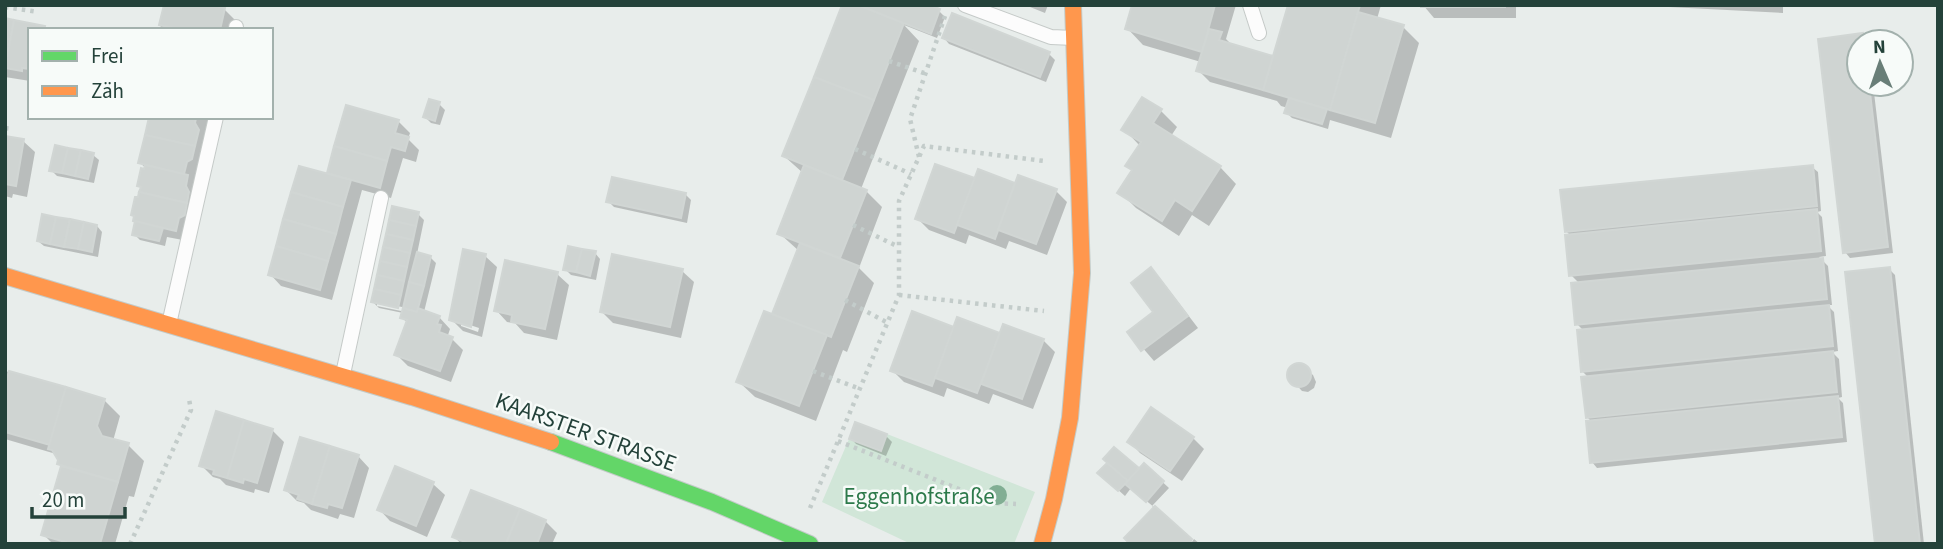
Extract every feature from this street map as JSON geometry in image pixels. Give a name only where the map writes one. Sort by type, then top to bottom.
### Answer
[{"type":"main road","points":[[1042,544],[1070,418],[1082,273],[1073,5]]},
{"type":"main road","name":"KAARSTER STRASSE","points":[[5,276],[342,376],[564,446],[741,513],[804,541]]},
{"type":"lane","points":[[965,5],[1051,37],[1075,38]]},
{"type":"lane","points":[[1250,5],[1259,33]]},
{"type":"lane","points":[[169,325],[216,119]]},
{"type":"lane","points":[[342,376],[381,198]]},
{"type":"path","points":[[919,157],[910,119],[949,5]]},
{"type":"path","points":[[5,7],[38,12]]},
{"type":"path","points":[[889,61],[924,74]]},
{"type":"path","points":[[5,128],[13,129]]},
{"type":"path","points":[[804,541],[838,441],[899,295],[899,201],[924,146],[1079,165]]},
{"type":"path","points":[[855,149],[911,174]]},
{"type":"path","points":[[853,225],[899,247]]},
{"type":"path","points":[[899,295],[1078,314]]},
{"type":"path","points":[[845,300],[888,323]]},
{"type":"path","points":[[813,371],[860,389]]},
{"type":"path","points":[[130,544],[191,410],[190,399]]},
{"type":"path","points":[[838,441],[994,503],[1029,505],[1050,513]]},
{"type":"green space","name":"Eggenhofstraße","points":[[887,434],[1035,492],[1014,544],[911,544],[822,502],[849,439],[880,451]]},
{"type":"building","points":[[164,5],[213,5],[225,8],[220,28],[173,28],[159,25]]},
{"type":"building","points":[[842,5],[858,5],[904,23],[874,100],[814,77]]},
{"type":"building","points":[[858,5],[930,5],[940,9],[931,34]]},
{"type":"building","points":[[1132,5],[1215,5],[1202,52],[1125,29]]},
{"type":"building","points":[[1288,5],[1360,5],[1330,110],[1263,90]]},
{"type":"building","points":[[1505,5],[1505,7],[1421,7]]},
{"type":"building","points":[[1358,12],[1404,25],[1375,123],[1330,110]]},
{"type":"building","points":[[952,13],[1050,52],[1040,77],[942,38]]},
{"type":"building","points":[[5,18],[14,20],[5,67]]},
{"type":"building","points":[[14,20],[45,26],[28,28],[28,69],[22,68],[22,71],[5,68]]},
{"type":"building","points":[[1209,29],[1222,32],[1219,40],[1273,56],[1263,90],[1196,71]]},
{"type":"building","points":[[1845,35],[1845,98],[1871,98],[1888,247],[1843,253],[1818,39]]},
{"type":"building","points":[[814,77],[874,100],[842,180],[782,156]]},
{"type":"building","points":[[1142,97],[1162,109],[1153,123],[1221,166],[1192,211],[1175,200],[1162,221],[1117,193],[1132,170],[1125,166],[1141,142],[1121,130]]},
{"type":"building","points":[[1289,98],[1327,109],[1322,124],[1284,113]]},
{"type":"building","points":[[429,99],[440,102],[435,121],[423,117]]},
{"type":"building","points":[[346,105],[399,120],[395,133],[409,137],[405,151],[391,147],[387,161],[334,146]]},
{"type":"building","points":[[149,119],[196,119],[199,130],[195,146],[145,135]]},
{"type":"building","points":[[145,135],[195,146],[184,174],[138,163]]},
{"type":"building","points":[[5,136],[24,139],[16,186],[5,184]]},
{"type":"building","points":[[55,145],[68,148],[62,173],[49,171]]},
{"type":"building","points":[[334,146],[387,161],[380,188],[327,173]]},
{"type":"building","points":[[68,148],[81,150],[75,176],[62,173]]},
{"type":"building","points":[[81,150],[94,153],[88,179],[75,176]]},
{"type":"building","points":[[935,164],[975,178],[954,233],[915,219]]},
{"type":"building","points":[[145,165],[188,175],[187,203],[139,192],[141,187],[137,186],[141,168],[144,169]]},
{"type":"building","points":[[804,165],[867,190],[840,258],[777,234]]},
{"type":"building","points":[[1813,165],[1817,206],[1565,232],[1560,190]]},
{"type":"building","points":[[299,166],[351,180],[343,207],[291,192]]},
{"type":"building","points":[[978,169],[1015,183],[995,239],[957,225]]},
{"type":"building","points":[[1018,175],[1057,189],[1036,244],[998,230]]},
{"type":"building","points":[[612,177],[686,193],[681,218],[606,202]]},
{"type":"building","points":[[139,192],[187,203],[185,215],[179,218],[176,231],[133,221],[134,216],[131,215],[135,197],[138,197]]},
{"type":"building","points":[[291,192],[343,207],[336,234],[283,219]]},
{"type":"building","points":[[392,206],[419,212],[416,226],[389,220]]},
{"type":"building","points":[[1817,209],[1821,251],[1569,276],[1565,235]]},
{"type":"building","points":[[42,214],[56,217],[50,244],[37,241]]},
{"type":"building","points":[[56,217],[70,219],[64,247],[50,244]]},
{"type":"building","points":[[70,219],[84,222],[78,249],[64,247]]},
{"type":"building","points":[[283,219],[336,234],[328,261],[276,246]]},
{"type":"building","points":[[389,220],[416,226],[413,240],[386,234]]},
{"type":"building","points":[[135,221],[163,228],[159,241],[132,235]]},
{"type":"building","points":[[84,222],[97,225],[92,252],[78,249]]},
{"type":"building","points":[[386,234],[413,240],[410,253],[383,247]]},
{"type":"building","points":[[800,243],[859,266],[831,337],[772,314]]},
{"type":"building","points":[[276,246],[328,261],[320,290],[268,275]]},
{"type":"building","points":[[568,246],[582,249],[576,272],[563,270]]},
{"type":"building","points":[[383,247],[410,253],[407,267],[380,261]]},
{"type":"building","points":[[463,249],[486,254],[471,327],[449,320]]},
{"type":"building","points":[[582,249],[596,251],[590,276],[576,272]]},
{"type":"building","points":[[417,252],[431,256],[424,286],[409,282]]},
{"type":"building","points":[[612,254],[683,269],[670,327],[600,312]]},
{"type":"building","points":[[1823,258],[1827,299],[1575,325],[1571,283]]},
{"type":"building","points":[[505,260],[558,272],[545,329],[511,322],[512,315],[494,311]]},
{"type":"building","points":[[380,261],[407,267],[404,281],[377,275]]},
{"type":"building","points":[[1151,267],[1188,316],[1141,351],[1127,332],[1153,312],[1131,283]]},
{"type":"building","points":[[1890,267],[1920,544],[1875,544],[1845,272]]},
{"type":"building","points":[[377,275],[404,281],[401,295],[374,289]]},
{"type":"building","points":[[409,282],[424,286],[417,312],[403,308]]},
{"type":"building","points":[[374,289],[401,295],[398,308],[371,302]]},
{"type":"building","points":[[1829,305],[1833,346],[1581,372],[1577,330]]},
{"type":"building","points":[[403,308],[417,312],[418,308],[440,316],[437,324],[441,325],[439,332],[453,337],[440,371],[394,355],[407,320],[400,318]]},
{"type":"building","points":[[764,311],[827,335],[799,406],[736,382]]},
{"type":"building","points":[[912,311],[954,327],[932,386],[890,371]]},
{"type":"building","points":[[957,317],[1000,333],[977,393],[935,378]]},
{"type":"building","points":[[1003,324],[1044,339],[1022,399],[981,384]]},
{"type":"building","points":[[1833,351],[1837,392],[1586,418],[1581,377]]},
{"type":"building","points":[[1299,363],[1307,367],[1311,375],[1307,383],[1299,387],[1291,383],[1287,375],[1291,367]]},
{"type":"building","points":[[9,371],[66,387],[50,445],[5,432],[5,385]]},
{"type":"building","points":[[66,387],[105,399],[97,426],[102,436],[129,443],[118,482],[57,464],[58,460],[52,450],[48,449]]},
{"type":"building","points":[[1838,396],[1842,437],[1590,463],[1586,421]]},
{"type":"building","points":[[1151,407],[1194,437],[1170,471],[1127,442]]},
{"type":"building","points":[[216,411],[244,420],[227,478],[213,474],[214,470],[199,466]]},
{"type":"building","points":[[244,420],[273,429],[257,483],[244,479],[243,483],[227,478]]},
{"type":"building","points":[[855,422],[887,434],[881,451],[849,439]]},
{"type":"building","points":[[300,437],[330,446],[312,504],[297,499],[299,495],[284,490]]},
{"type":"building","points":[[330,446],[359,455],[342,508],[328,504],[327,508],[312,504]]},
{"type":"building","points":[[1114,447],[1139,468],[1128,481],[1103,459]]},
{"type":"building","points":[[1107,463],[1128,481],[1118,491],[1097,473]]},
{"type":"building","points":[[1144,463],[1164,481],[1146,502],[1125,484]]},
{"type":"building","points":[[61,466],[118,482],[100,544],[72,544],[41,535]]},
{"type":"building","points":[[395,466],[434,482],[416,526],[377,510]]},
{"type":"building","points":[[471,490],[520,509],[506,544],[470,544],[452,537]]},
{"type":"building","points":[[1155,506],[1192,539],[1188,544],[1130,544],[1124,538]]},
{"type":"building","points":[[520,509],[546,520],[537,544],[506,544]]},
{"type":"traffic: fast","points":[[551,442],[712,502],[810,544]]},
{"type":"traffic: slow","points":[[1042,544],[1070,418],[1082,273],[1073,5]]},
{"type":"traffic: slow","points":[[5,276],[412,397],[551,442]]}]
